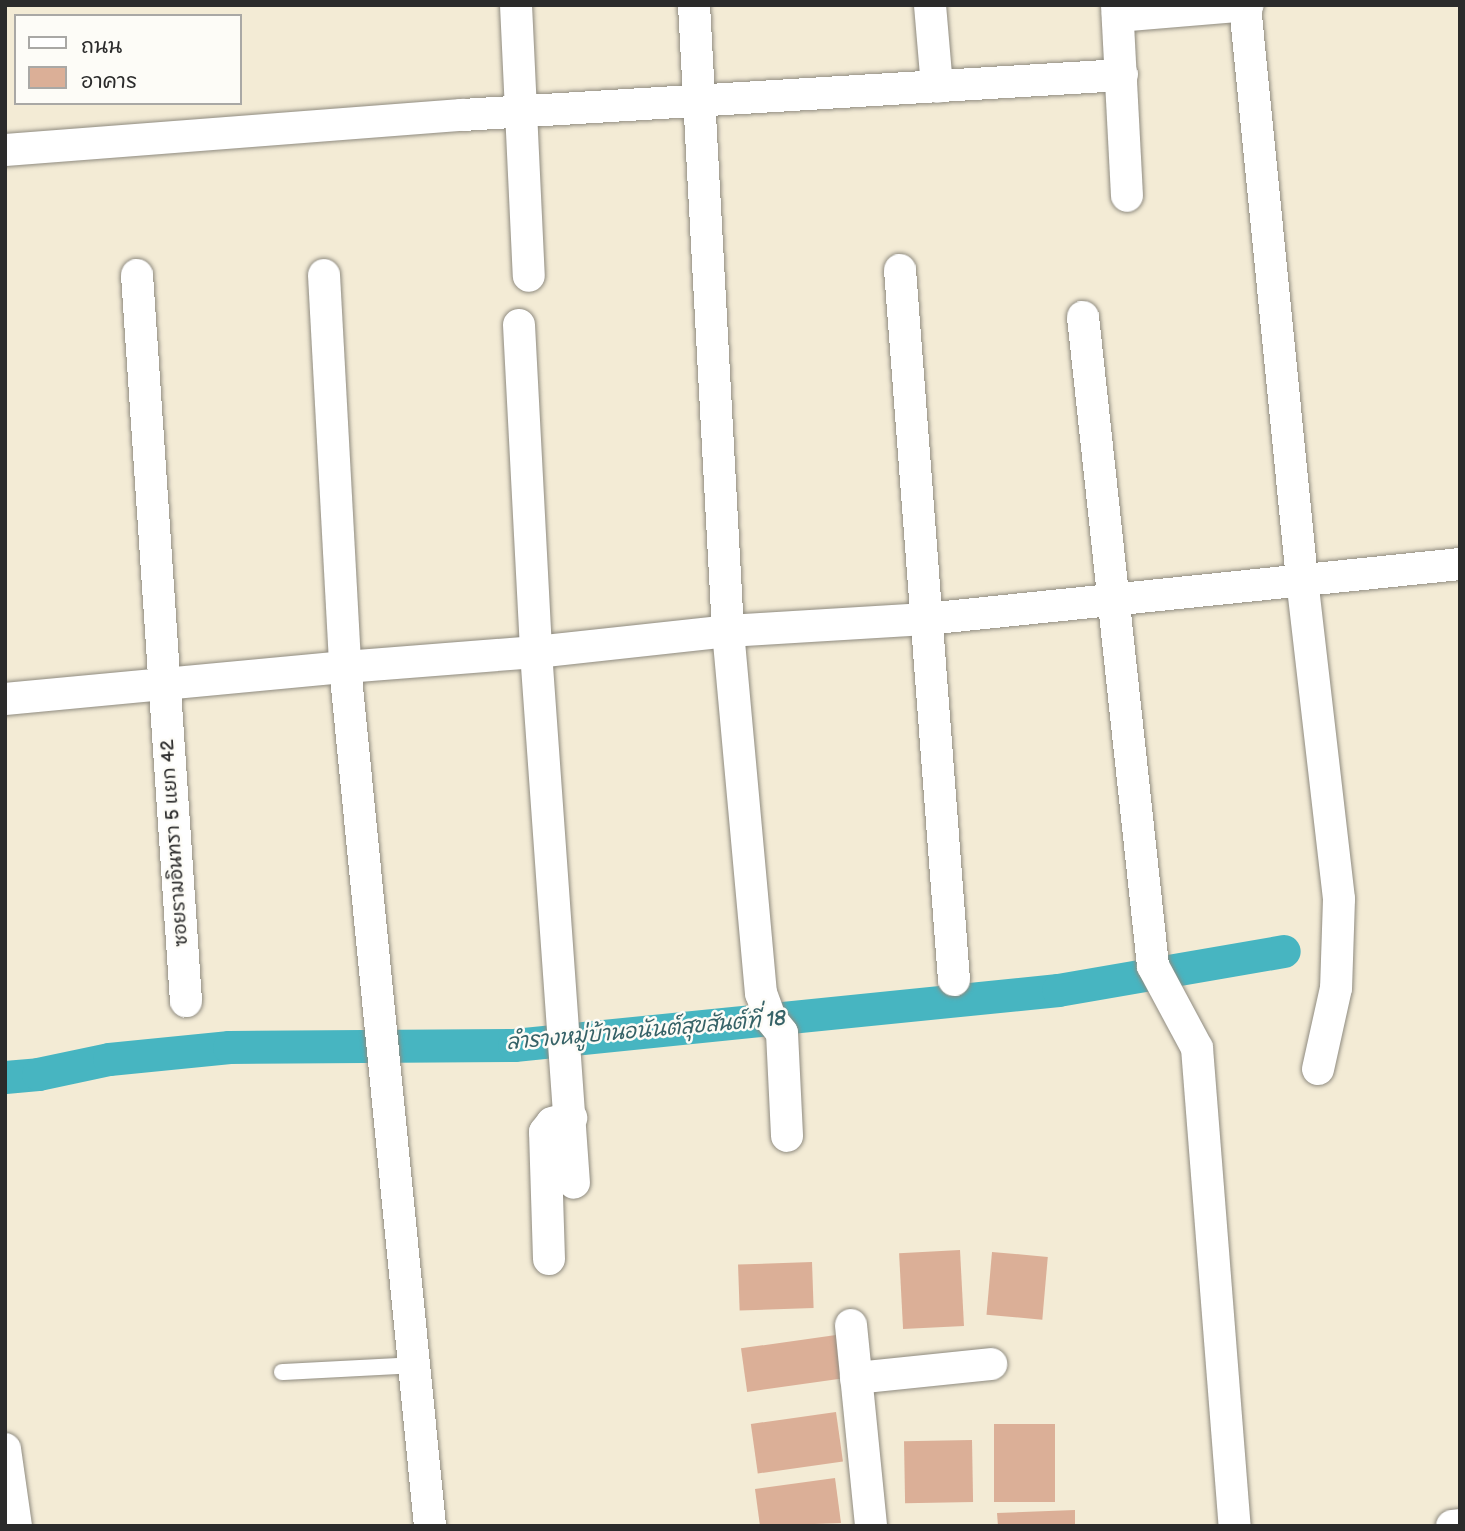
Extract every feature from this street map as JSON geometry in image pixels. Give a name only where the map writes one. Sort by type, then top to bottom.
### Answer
[{"type":"street","points":[[516,5],[529,275]]},
{"type":"street","points":[[694,5],[728,631],[763,1000],[770,1018],[782,1033],[787,1136]]},
{"type":"street","points":[[930,5],[937,87]]},
{"type":"street","points":[[1127,196],[1117,11],[1246,5],[1302,579],[1339,899],[1336,988],[1318,1069]]},
{"type":"street","points":[[5,150],[521,112],[1122,75]]},
{"type":"street","points":[[900,270],[954,980]]},
{"type":"street","name":"ซอยรามอินทรา 5 แยก 42","points":[[136,275],[186,1001]]},
{"type":"street","points":[[324,275],[345,667],[430,1526]]},
{"type":"street","points":[[1083,317],[1153,966],[1197,1048],[1229,1485],[1235,1526]]},
{"type":"street","points":[[519,325],[537,652],[574,1183]]},
{"type":"street","points":[[5,699],[537,652],[728,631],[926,619],[1460,564]]},
{"type":"street","points":[[549,1259],[545,1132],[552,1123],[571,1118]]},
{"type":"street","points":[[851,1325],[871,1526]]},
{"type":"street","points":[[856,1378],[991,1364]]},
{"type":"street","points":[[5,1449],[16,1526]]},
{"type":"street","points":[[1452,1526],[1460,1525]]},
{"type":"lane","points":[[282,1372],[414,1365]]},
{"type":"building","points":[[960,1250],[964,1326],[903,1329],[899,1253]]},
{"type":"building","points":[[992,1252],[1048,1257],[1042,1320],[987,1315]]},
{"type":"building","points":[[812,1262],[814,1308],[740,1311],[738,1265]]},
{"type":"building","points":[[843,1334],[849,1378],[747,1392],[741,1348]]},
{"type":"building","points":[[836,1412],[843,1462],[758,1473],[751,1424]]},
{"type":"building","points":[[994,1424],[1055,1424],[1055,1502],[994,1502]]},
{"type":"building","points":[[972,1440],[973,1502],[905,1503],[904,1441]]},
{"type":"building","points":[[835,1478],[841,1523],[760,1526],[755,1489]]},
{"type":"building","points":[[1075,1510],[1075,1526],[998,1526],[997,1513]]},
{"type":"waterway","name":"ลำรางหมู่บ้านอนันต์สุขสันต์ที่ 18","points":[[5,1077],[38,1074],[109,1059],[229,1047],[514,1045],[1058,990],[1284,951]]}]
